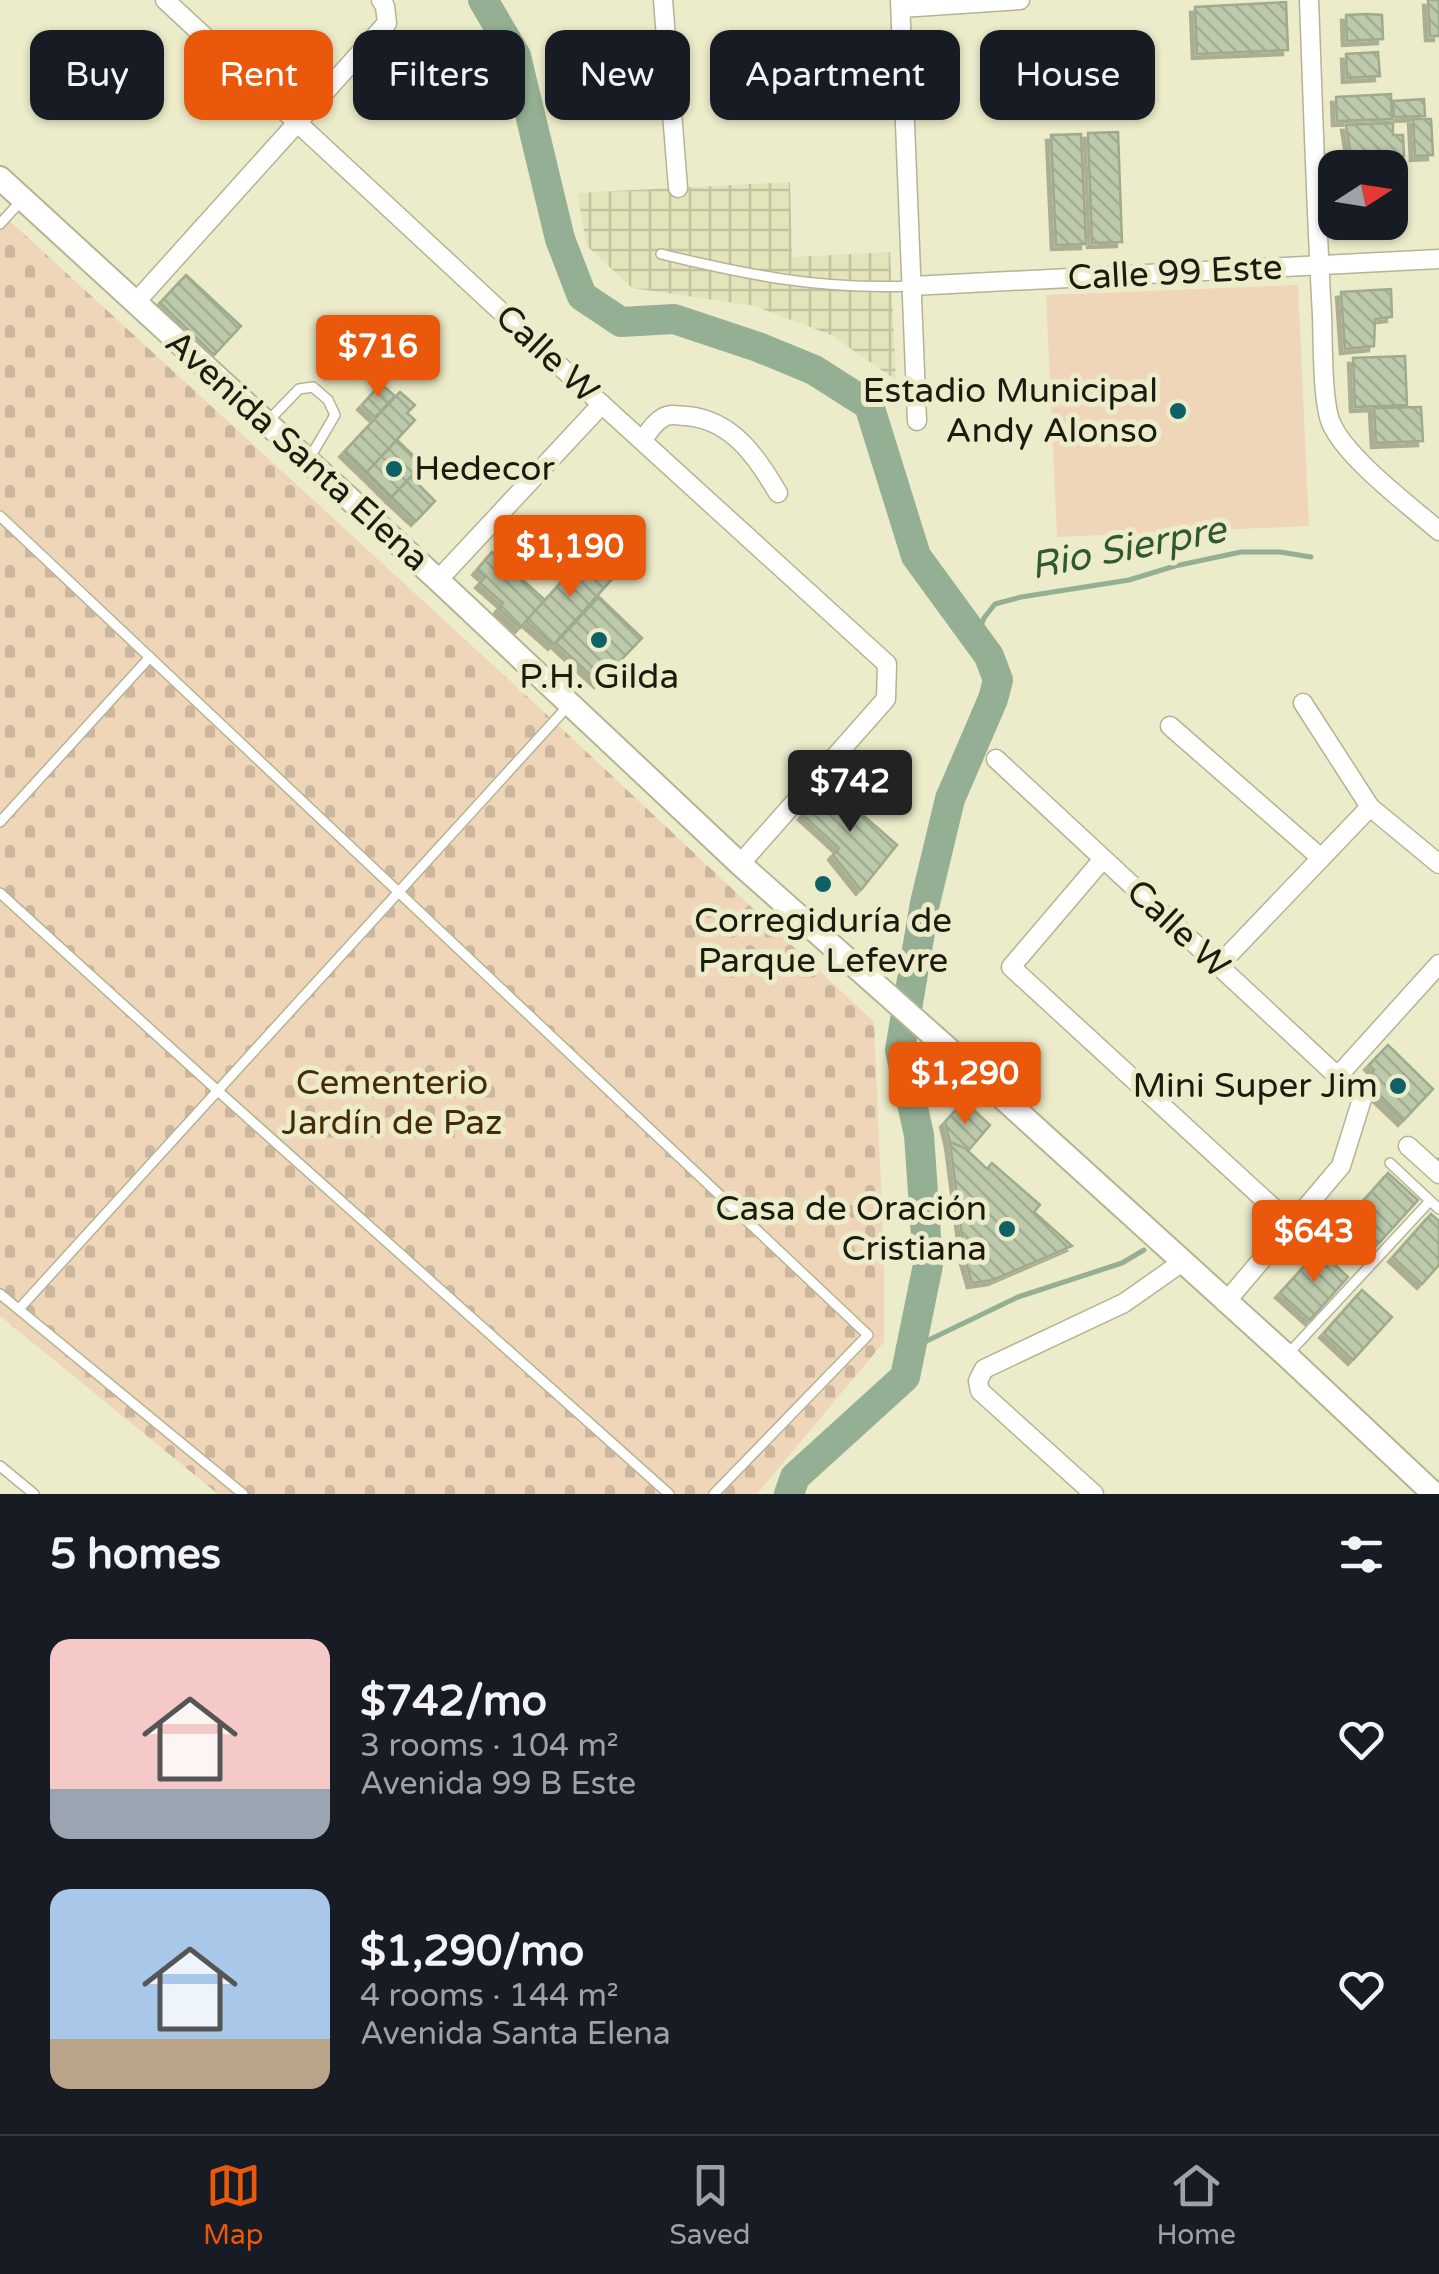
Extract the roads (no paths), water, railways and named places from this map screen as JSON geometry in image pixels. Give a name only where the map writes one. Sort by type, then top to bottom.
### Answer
[{"type":"street","name":"Calle W","points":[[166,0],[887,664],[886,698],[740,864]]},
{"type":"street","points":[[136,303],[387,23],[386,6],[381,0]]},
{"type":"street","points":[[664,0],[678,188]]},
{"type":"street","points":[[917,421],[901,4],[1020,0]]},
{"type":"street","points":[[1309,0],[1319,266],[1330,422],[1345,445],[1439,531]]},
{"type":"street","name":"Avenida Santa Elena","points":[[0,178],[740,864],[963,1062],[1434,1494]]},
{"type":"street","name":"Calle 99 Este","points":[[912,286],[1439,259]]},
{"type":"street","points":[[438,580],[602,404]]},
{"type":"street","points":[[642,440],[664,416],[704,418],[735,434],[764,468],[778,493]]},
{"type":"street","points":[[1303,703],[1370,807],[1439,864]]},
{"type":"street","points":[[1170,726],[1321,858]]},
{"type":"street","name":"Calle W","points":[[996,758],[1362,1099],[1341,1166],[1292,1225]]},
{"type":"street","points":[[1218,966],[1370,807]]},
{"type":"street","points":[[1104,859],[1011,967],[1292,1225],[1226,1302]]},
{"type":"street","points":[[1337,1077],[1439,964]]},
{"type":"street","points":[[1408,1146],[1439,1174]]},
{"type":"street","points":[[1094,1494],[980,1392],[978,1380],[984,1369],[1124,1303],[1182,1263]]},
{"type":"lane","points":[[0,224],[23,199]]},
{"type":"lane","points":[[660,254],[786,281],[860,288],[912,286]]},
{"type":"lane","points":[[266,423],[299,389],[313,387],[328,400],[335,415],[308,461]]},
{"type":"lane","points":[[0,516],[868,1334],[714,1494]]},
{"type":"lane","points":[[0,822],[150,657]]},
{"type":"lane","points":[[19,1309],[570,704]]},
{"type":"lane","points":[[0,893],[669,1494]]},
{"type":"lane","points":[[1390,1163],[1439,1209]]},
{"type":"lane","points":[[1286,1356],[1430,1201]]},
{"type":"lane","points":[[0,1294],[243,1494]]},
{"type":"lane","points":[[0,1466],[34,1494]]},
{"type":"waterway","points":[[483,0],[516,56],[560,239],[582,296],[621,322],[674,319],[758,347],[814,370],[869,405],[916,556],[989,656],[998,680],[950,799],[925,903],[900,1050],[919,1135],[928,1265],[905,1377],[795,1477],[789,1494]]},
{"type":"waterway","name":"Rio Sierpre","points":[[976,638],[995,604],[1021,597],[1129,580],[1241,552],[1311,557]]},
{"type":"waterway","points":[[910,1349],[1018,1297],[1122,1263],[1144,1250]]},
{"type":"place","name":"Estadio Municipal Andy Alonso","points":[[1178,411]]},
{"type":"place","name":"Hedecor","points":[[394,469]]},
{"type":"place","name":"P.H. Gilda","points":[[599,640]]},
{"type":"place","name":"Corregiduría de Parque Lefevre","points":[[823,884]]},
{"type":"place","name":"Mini Super Jim","points":[[1398,1086]]},
{"type":"place","name":"Casa de Oración Cristiana","points":[[1007,1229]]},
{"type":"park label","name":"Cementerio Jardín de Paz","points":[[392,1103]]}]
